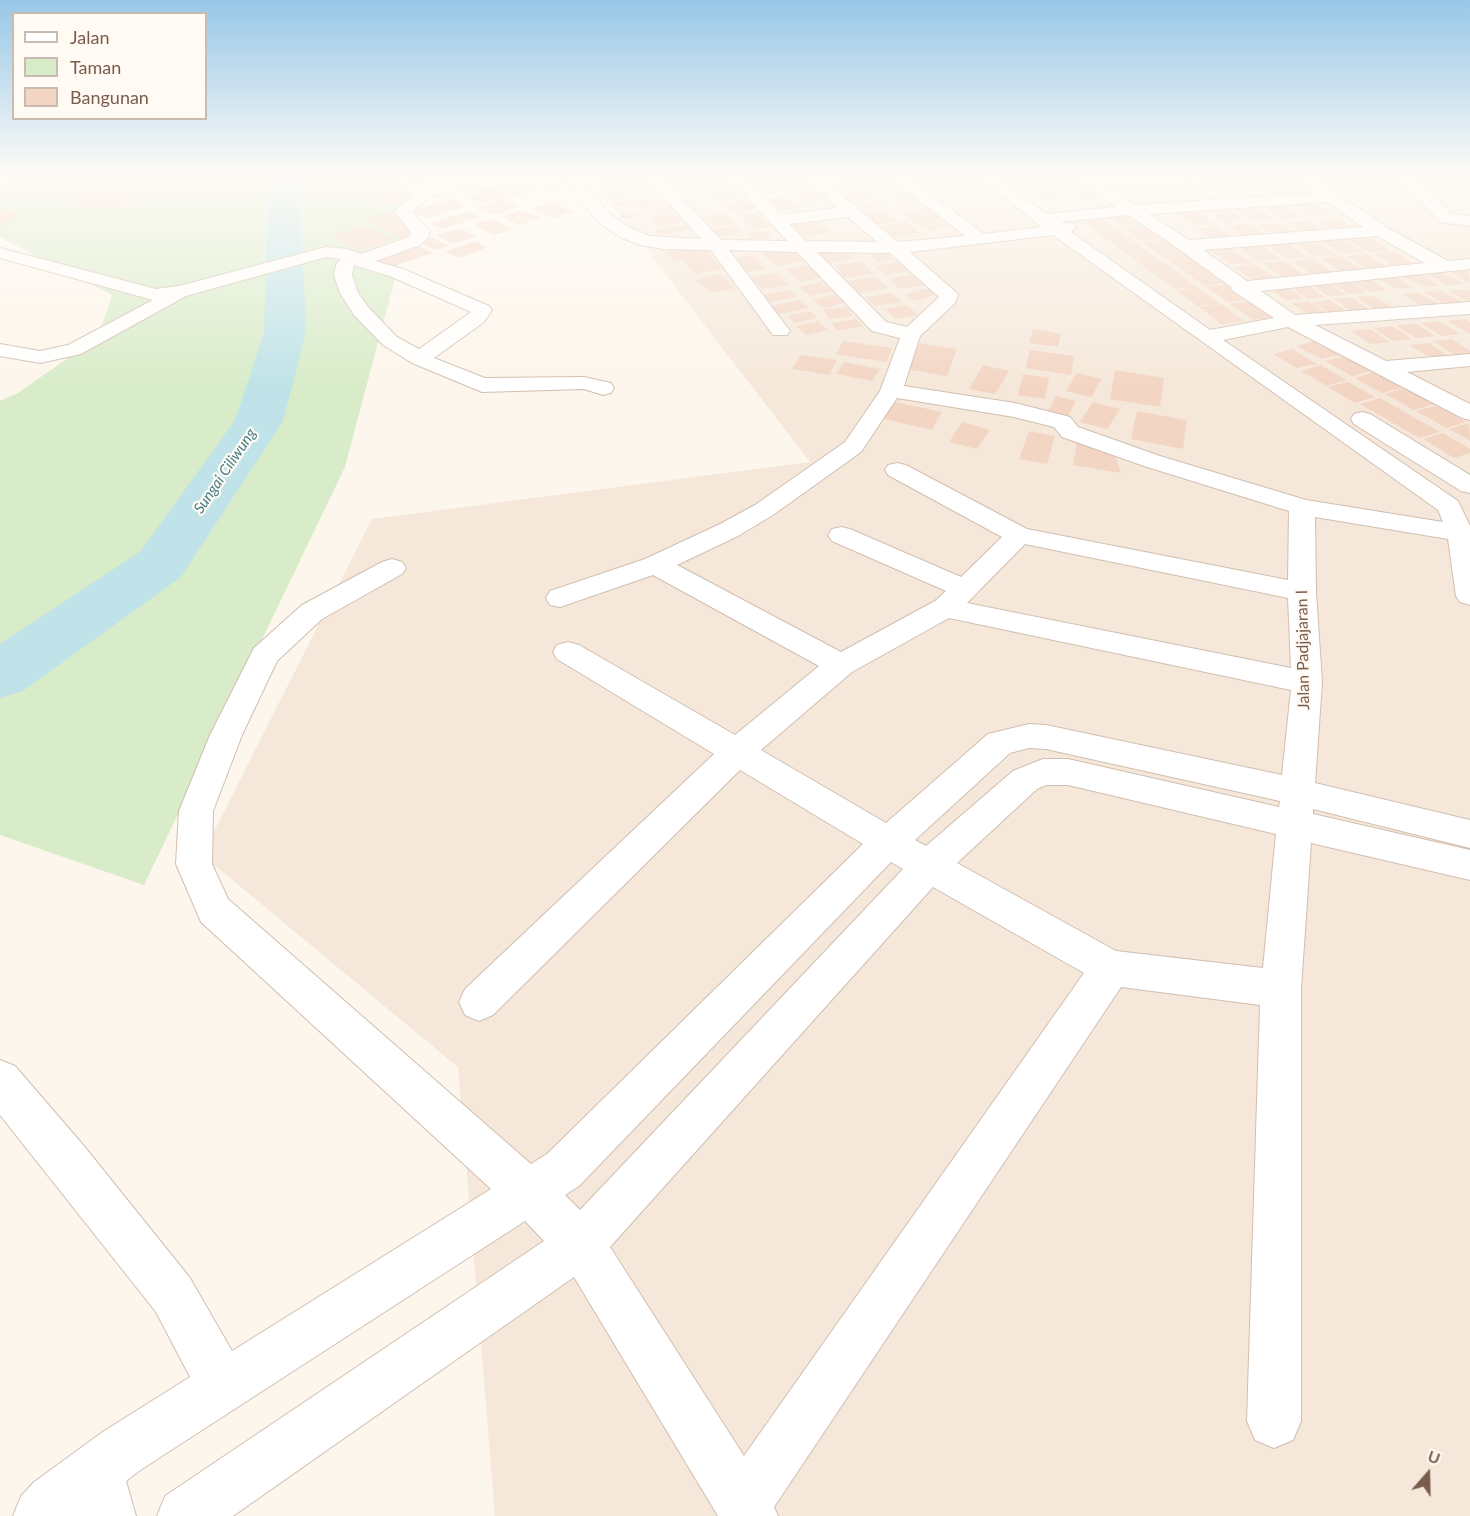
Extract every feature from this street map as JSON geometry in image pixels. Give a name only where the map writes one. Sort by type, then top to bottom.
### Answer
[{"type":"street","points":[[396,247],[356,259],[345,265],[343,275],[349,293],[361,311],[390,341],[419,359],[482,385],[585,383],[603,388]]},
{"type":"street","points":[[717,247],[780,331]]},
{"type":"street","points":[[796,247],[908,247]]},
{"type":"street","points":[[804,247],[879,327],[911,334]]},
{"type":"street","points":[[1090,247],[1206,337],[1449,506],[1460,533],[1470,596]]},
{"type":"street","points":[[1096,247],[1296,376]]},
{"type":"street","points":[[1187,247],[1240,287],[1291,321],[1470,413]]},
{"type":"street","points":[[1409,247],[1446,267]]},
{"type":"street","points":[[560,598],[655,565],[748,519],[853,447],[891,391],[911,334],[948,299],[949,294],[895,248]]},
{"type":"street","points":[[0,253],[150,295],[180,292],[263,268],[331,252],[356,259],[378,269],[397,273],[482,310],[477,318],[419,359]]},
{"type":"street","points":[[11,274],[43,264]]},
{"type":"street","points":[[1240,287],[1470,264]]},
{"type":"street","points":[[0,350],[40,357],[74,350],[180,292]]},
{"type":"street","points":[[1206,337],[1291,321],[1470,308]]},
{"type":"street","points":[[1384,368],[1470,360]]},
{"type":"street","points":[[891,391],[1015,410],[1062,422],[1070,432],[1152,461],[1302,507],[1460,533]]},
{"type":"street","points":[[1344,407],[1470,486]]},
{"type":"street","points":[[897,470],[1019,535],[1302,592]]},
{"type":"street","points":[[1436,496],[1470,492]]},
{"type":"street","name":"Jalan Padjajaran I","points":[[1274,1421],[1281,989],[1307,682],[1302,592],[1302,507]]},
{"type":"street","points":[[479,1002],[738,751],[841,665],[955,599],[1019,535]]},
{"type":"street","points":[[841,536],[955,599],[1307,682]]},
{"type":"street","points":[[655,565],[841,665]]},
{"type":"street","points":[[392,568],[312,612],[265,655],[226,735],[196,811],[194,864],[214,910],[528,1192],[581,1244],[747,1511],[1111,968]]},
{"type":"street","points":[[568,652],[929,866],[1111,968],[1281,989]]},
{"type":"street","points":[[41,1516],[54,1502],[102,1493],[123,1450],[563,1170],[888,842],[1000,742],[1029,736],[1046,737],[1297,808],[1470,865]]},
{"type":"street","points":[[185,1516],[581,1244],[929,866],[1025,780],[1043,772],[1068,772],[1470,834]]},
{"type":"street","points":[[0,1081],[68,1162],[173,1295],[224,1386]]},
{"type":"shaded area","points":[[644,247],[1470,247],[1470,1516],[495,1516],[458,1067],[202,855],[372,519],[810,462]]},
{"type":"green space","points":[[19,247],[403,247],[345,467],[144,885],[0,835],[0,401],[18,393],[98,337],[112,295]]},
{"type":"building","points":[[351,247],[373,247],[359,251]]},
{"type":"building","points":[[412,247],[420,247],[433,253],[384,269],[369,261]]},
{"type":"building","points":[[429,247],[447,247],[436,250]]},
{"type":"building","points":[[459,247],[488,247],[459,258],[445,252]]},
{"type":"building","points":[[684,247],[697,247],[705,249],[723,269],[695,274],[684,260],[677,262],[663,252]]},
{"type":"building","points":[[1117,247],[1142,247],[1220,304],[1198,306],[1177,291],[1191,288],[1176,289],[1156,275],[1173,272],[1154,274],[1135,260],[1141,258],[1134,259]]},
{"type":"building","points":[[1148,247],[1174,247],[1226,283],[1204,286],[1184,271],[1191,270],[1182,270],[1163,257],[1170,255],[1162,256]]},
{"type":"building","points":[[1239,247],[1262,247],[1280,259],[1258,261]]},
{"type":"building","points":[[1270,247],[1293,247],[1309,258],[1287,259]]},
{"type":"building","points":[[1301,247],[1325,247],[1337,255],[1315,256]]},
{"type":"building","points":[[1330,247],[1354,247],[1363,252],[1341,254]]},
{"type":"building","points":[[1361,247],[1383,247],[1390,251],[1369,252]]},
{"type":"building","points":[[793,248],[808,260],[776,266],[762,254]]},
{"type":"building","points":[[839,248],[855,258],[831,264],[815,253]]},
{"type":"building","points":[[1232,249],[1252,263],[1230,264],[1211,251]]},
{"type":"building","points":[[885,252],[893,259],[877,262],[869,255]]},
{"type":"building","points":[[1395,252],[1418,267],[1396,268],[1374,254]]},
{"type":"building","points":[[1367,254],[1390,269],[1368,270],[1347,256]]},
{"type":"building","points":[[752,255],[766,269],[744,273],[730,259]]},
{"type":"building","points":[[1341,256],[1364,271],[1342,273],[1321,258]]},
{"type":"building","points":[[1313,259],[1335,274],[1313,275],[1292,261]]},
{"type":"building","points":[[1284,261],[1305,276],[1283,278],[1263,263]]},
{"type":"building","points":[[862,262],[873,274],[845,278],[835,265]]},
{"type":"building","points":[[899,262],[910,271],[886,275],[875,266]]},
{"type":"building","points":[[1256,264],[1277,280],[1254,281],[1234,267]]},
{"type":"building","points":[[809,265],[825,277],[800,282],[785,269]]},
{"type":"building","points":[[1468,270],[1470,283],[1451,272]]},
{"type":"building","points":[[776,273],[788,285],[762,289],[751,277]]},
{"type":"building","points":[[1444,273],[1464,284],[1447,285],[1427,274]]},
{"type":"building","points":[[719,274],[735,288],[712,293],[695,280]]},
{"type":"building","points":[[916,274],[927,285],[899,289],[889,278]]},
{"type":"building","points":[[1421,275],[1440,286],[1423,287],[1403,276]]},
{"type":"building","points":[[876,277],[888,288],[858,293],[847,281]]},
{"type":"building","points":[[1395,277],[1413,288],[1396,289],[1377,278]]},
{"type":"building","points":[[1369,279],[1387,290],[1370,292],[1352,281]]},
{"type":"building","points":[[1349,281],[1367,292],[1349,294],[1331,283]]},
{"type":"building","points":[[821,282],[833,291],[811,296],[799,287]]},
{"type":"building","points":[[1328,283],[1346,295],[1328,296],[1311,285]]},
{"type":"building","points":[[1227,284],[1250,300],[1228,302],[1206,287]]},
{"type":"building","points":[[1308,285],[1325,297],[1308,299],[1290,287]]},
{"type":"building","points":[[1287,287],[1304,299],[1286,300],[1269,289]]},
{"type":"building","points":[[930,288],[939,294],[914,301],[905,294]]},
{"type":"building","points":[[1467,289],[1470,291],[1470,303],[1449,291]]},
{"type":"building","points":[[788,290],[797,297],[766,303],[758,296]]},
{"type":"building","points":[[1442,291],[1462,302],[1444,304],[1424,292]]},
{"type":"building","points":[[892,293],[901,302],[875,306],[866,297]]},
{"type":"building","points":[[1419,293],[1439,304],[1421,306],[1402,294]]},
{"type":"building","points":[[835,294],[846,302],[824,308],[813,300]]},
{"type":"building","points":[[1374,296],[1392,307],[1374,309],[1356,297]]},
{"type":"building","points":[[1351,297],[1369,309],[1351,311],[1333,299]]},
{"type":"building","points":[[800,300],[809,308],[779,314],[770,306]]},
{"type":"building","points":[[1330,300],[1348,312],[1330,313],[1312,302]]},
{"type":"building","points":[[1252,301],[1276,317],[1253,320],[1230,304]]},
{"type":"building","points":[[1309,301],[1327,313],[1309,315],[1291,303]]},
{"type":"building","points":[[1221,304],[1244,321],[1221,324],[1199,307]]},
{"type":"building","points":[[907,305],[918,315],[896,319],[885,309]]},
{"type":"building","points":[[847,307],[853,316],[829,319],[823,309]]},
{"type":"building","points":[[810,311],[818,318],[795,323],[787,316]]},
{"type":"building","points":[[856,319],[864,326],[838,331],[831,323]]},
{"type":"building","points":[[1466,319],[1470,322],[1470,334],[1447,321]]},
{"type":"building","points":[[818,321],[828,330],[806,335],[796,326]]},
{"type":"building","points":[[1439,321],[1460,334],[1442,336],[1420,323]]},
{"type":"building","points":[[1415,323],[1435,336],[1416,338],[1396,326]]},
{"type":"building","points":[[1392,326],[1412,339],[1393,341],[1373,328]]},
{"type":"building","points":[[1033,329],[1061,334],[1058,347],[1029,343]]},
{"type":"building","points":[[1370,329],[1390,342],[1371,344],[1351,331]]},
{"type":"building","points":[[1452,339],[1470,353],[1455,355],[1433,341]]},
{"type":"building","points":[[843,341],[892,348],[886,362],[836,354]]},
{"type":"building","points":[[1315,341],[1340,355],[1321,359],[1296,346]]},
{"type":"building","points":[[916,343],[957,349],[947,376],[904,369]]},
{"type":"building","points":[[1429,343],[1450,357],[1431,358],[1409,345]]},
{"type":"building","points":[[1292,349],[1317,364],[1297,368],[1273,354]]},
{"type":"building","points":[[1030,350],[1074,356],[1071,375],[1026,368]]},
{"type":"building","points":[[801,355],[837,360],[829,375],[792,369]]},
{"type":"building","points":[[1345,356],[1371,371],[1352,376],[1325,361]]},
{"type":"building","points":[[844,362],[880,369],[872,381],[836,374]]},
{"type":"building","points":[[983,365],[1009,371],[995,394],[969,389]]},
{"type":"building","points":[[1321,365],[1347,380],[1327,386],[1301,371]]},
{"type":"building","points":[[1115,370],[1164,378],[1160,407],[1110,399]]},
{"type":"building","points":[[1374,372],[1402,388],[1382,393],[1355,378]]},
{"type":"building","points":[[1077,373],[1102,379],[1091,397],[1066,391]]},
{"type":"building","points":[[1023,374],[1049,378],[1045,399],[1018,395]]},
{"type":"building","points":[[1348,382],[1375,397],[1355,403],[1328,387]]},
{"type":"building","points":[[1405,388],[1434,404],[1414,410],[1385,394]]},
{"type":"building","points":[[1056,396],[1076,401],[1067,418],[1047,413]]},
{"type":"building","points":[[1380,398],[1440,432],[1419,438],[1360,404]]},
{"type":"building","points":[[891,401],[942,412],[932,430],[880,418]]},
{"type":"building","points":[[1093,402],[1120,409],[1107,429],[1080,422]]},
{"type":"building","points":[[1436,406],[1466,422],[1446,428],[1416,411]]},
{"type":"building","points":[[1137,411],[1187,420],[1183,449],[1131,439]]},
{"type":"building","points":[[962,422],[990,430],[977,449],[949,442]]},
{"type":"building","points":[[1469,423],[1470,441],[1449,429]]},
{"type":"building","points":[[1029,431],[1055,436],[1047,464],[1019,459]]},
{"type":"building","points":[[1443,433],[1470,449],[1470,453],[1454,458],[1423,439]]},
{"type":"building","points":[[1077,441],[1115,455],[1121,473],[1073,465]]},
{"type":"waterway","name":"Sungai Ciliwung","points":[[0,675],[161,564],[259,421],[285,333],[284,247]]}]
